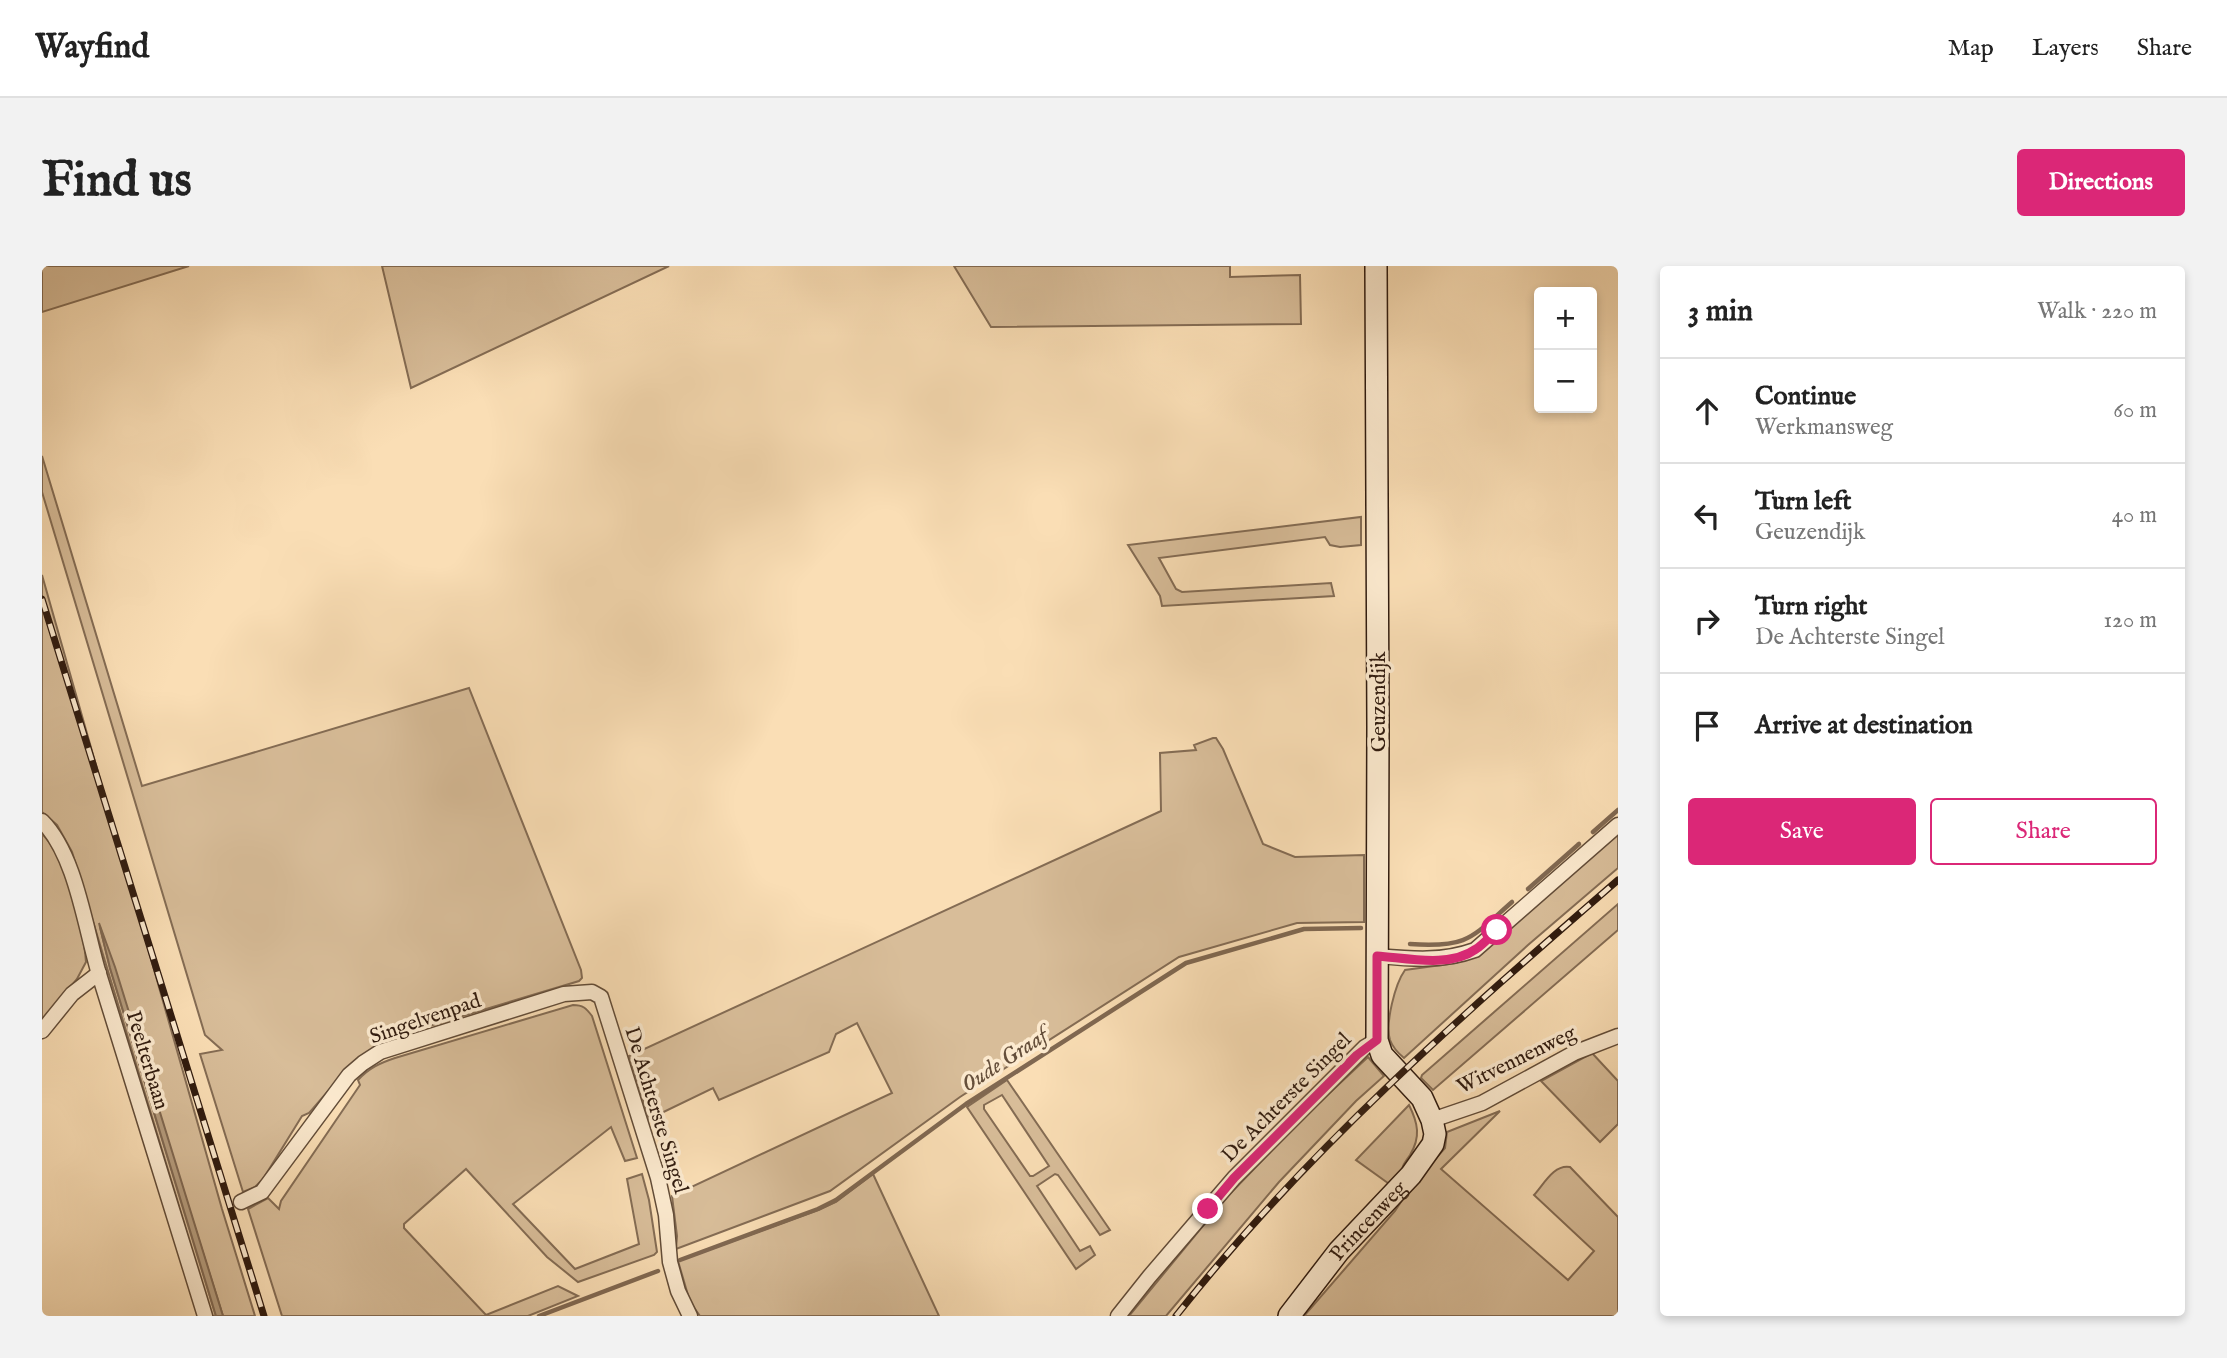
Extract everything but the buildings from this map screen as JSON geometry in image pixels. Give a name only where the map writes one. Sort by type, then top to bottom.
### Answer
[{"type":"main road","name":"Geuzendijk","points":[[1376,266],[1377,1040]]},
{"type":"main road","points":[[1377,1040],[1382,1055],[1422,1098],[1432,1120]]},
{"type":"main road","name":"Princenweg","points":[[1289,1316],[1339,1251],[1412,1175],[1430,1150],[1435,1134],[1432,1120]]},
{"type":"street","name":"Peelterbaan","points":[[42,821],[66,856],[99,973],[205,1316]]},
{"type":"street","points":[[1377,956],[1428,960],[1455,958],[1475,950],[1618,825]]},
{"type":"street","points":[[42,1031],[72,994],[99,973]]},
{"type":"street","name":"Singelvenpad","points":[[241,1202],[262,1192],[349,1075],[380,1052],[564,994],[592,992],[601,998]]},
{"type":"street","name":"De Achterste Singel","points":[[601,998],[658,1178],[666,1215],[670,1262],[678,1291],[690,1316]]},
{"type":"street","name":"Witvennenweg","points":[[1432,1120],[1482,1103],[1574,1053],[1618,1036]]},
{"type":"street","name":"De Achterste Singel","points":[[1118,1316],[1234,1178],[1365,1047],[1377,1040]]},
{"type":"shaded area","points":[[42,266],[189,266],[42,312]]},
{"type":"shaded area","points":[[382,266],[669,266],[411,388]]},
{"type":"shaded area","points":[[954,266],[1230,266],[1230,277],[1300,275],[1301,324],[991,327]]},
{"type":"shaded area","points":[[42,456],[142,786],[469,688],[581,970],[582,978],[579,981],[406,1033],[375,1048],[352,1066],[309,1113],[302,1116],[263,1179],[255,1187],[243,1192],[200,1054],[222,1050],[205,1035],[42,492]]},
{"type":"shaded area","points":[[1361,517],[1361,545],[1330,545],[1325,537],[1159,558],[1176,589],[1182,592],[1331,583],[1334,596],[1162,606],[1160,596],[1128,545]]},
{"type":"shaded area","points":[[42,575],[222,1209],[255,1316],[223,1316],[100,927],[110,968],[216,1316],[212,1316],[72,852],[57,825],[42,812]]},
{"type":"shaded area","points":[[1216,738],[1223,749],[1263,844],[1295,857],[1364,855],[1364,922],[1297,923],[1179,957],[960,1097],[830,1191],[676,1249],[672,1196],[892,1093],[857,1023],[836,1034],[829,1052],[719,1100],[713,1088],[649,1119],[629,1056],[1161,811],[1160,753],[1196,750],[1194,745]]},
{"type":"shaded area","points":[[1618,832],[1618,868],[1528,945],[1404,1058],[1390,1040],[1389,1024],[1395,994],[1405,970],[1456,963],[1476,955]]},
{"type":"shaded area","points":[[42,834],[58,858],[65,875],[77,914],[86,962],[77,979],[42,1021]]},
{"type":"shaded area","points":[[1618,904],[1618,930],[1433,1090],[1421,1078],[1422,1075]]},
{"type":"shaded area","points":[[99,923],[223,1316],[216,1316],[110,968]]},
{"type":"shaded area","points":[[573,1005],[584,1007],[592,1016],[637,1158],[625,1161],[611,1127],[513,1204],[575,1269],[639,1244],[627,1179],[642,1174],[657,1252],[578,1282],[547,1257],[466,1169],[404,1224],[404,1228],[486,1315],[558,1286],[578,1296],[528,1316],[282,1316],[248,1209],[268,1198],[279,1209],[281,1201],[360,1085],[358,1080],[371,1069],[390,1060]]},
{"type":"shaded area","points":[[1592,1053],[1618,1081],[1618,1124],[1600,1142],[1541,1081]]},
{"type":"shaded area","points":[[1368,1057],[1384,1076],[1356,1101],[1279,1182],[1166,1316],[1129,1316],[1225,1199],[1306,1115]]},
{"type":"shaded area","points":[[1007,1080],[1110,1230],[1100,1235],[1058,1175],[1055,1174],[1037,1186],[1080,1251],[1090,1246],[1095,1255],[1076,1269],[967,1107]],"holes":[[[1002,1095],[1049,1166],[1030,1176],[984,1109],[984,1105]]]},
{"type":"shaded area","points":[[1409,1105],[1416,1124],[1416,1142],[1401,1176],[1392,1186],[1356,1160]]},
{"type":"shaded area","points":[[1500,1111],[1441,1169],[1568,1280],[1594,1251],[1534,1195],[1554,1172],[1570,1167],[1618,1217],[1618,1316],[1304,1316],[1395,1211],[1413,1184],[1445,1148],[1447,1132]]},
{"type":"shaded area","points":[[873,1174],[939,1316],[700,1316],[690,1302],[678,1261],[836,1202]]},
{"type":"waterway","name":"Oude Graaf","points":[[1593,832],[1618,810]]},
{"type":"waterway","name":"Oude Graaf","points":[[1528,889],[1579,844]]},
{"type":"waterway","name":"Oude Graaf","points":[[1410,944],[1445,944],[1467,938],[1512,902]]},
{"type":"waterway","name":"Oude Graaf","points":[[680,1260],[836,1200],[966,1104],[1186,963],[1304,929],[1361,928]]},
{"type":"waterway","name":"Oude Graaf","points":[[539,1316],[658,1271]]},
{"type":"railway","points":[[42,599],[264,1316]]},
{"type":"railway","points":[[1176,1316],[1278,1198],[1386,1087],[1618,880]]},
{"type":"route","points":[[1208,1209],[1234,1178],[1365,1047],[1377,1040],[1377,956],[1428,960],[1455,958],[1475,950],[1497,930]]}]
